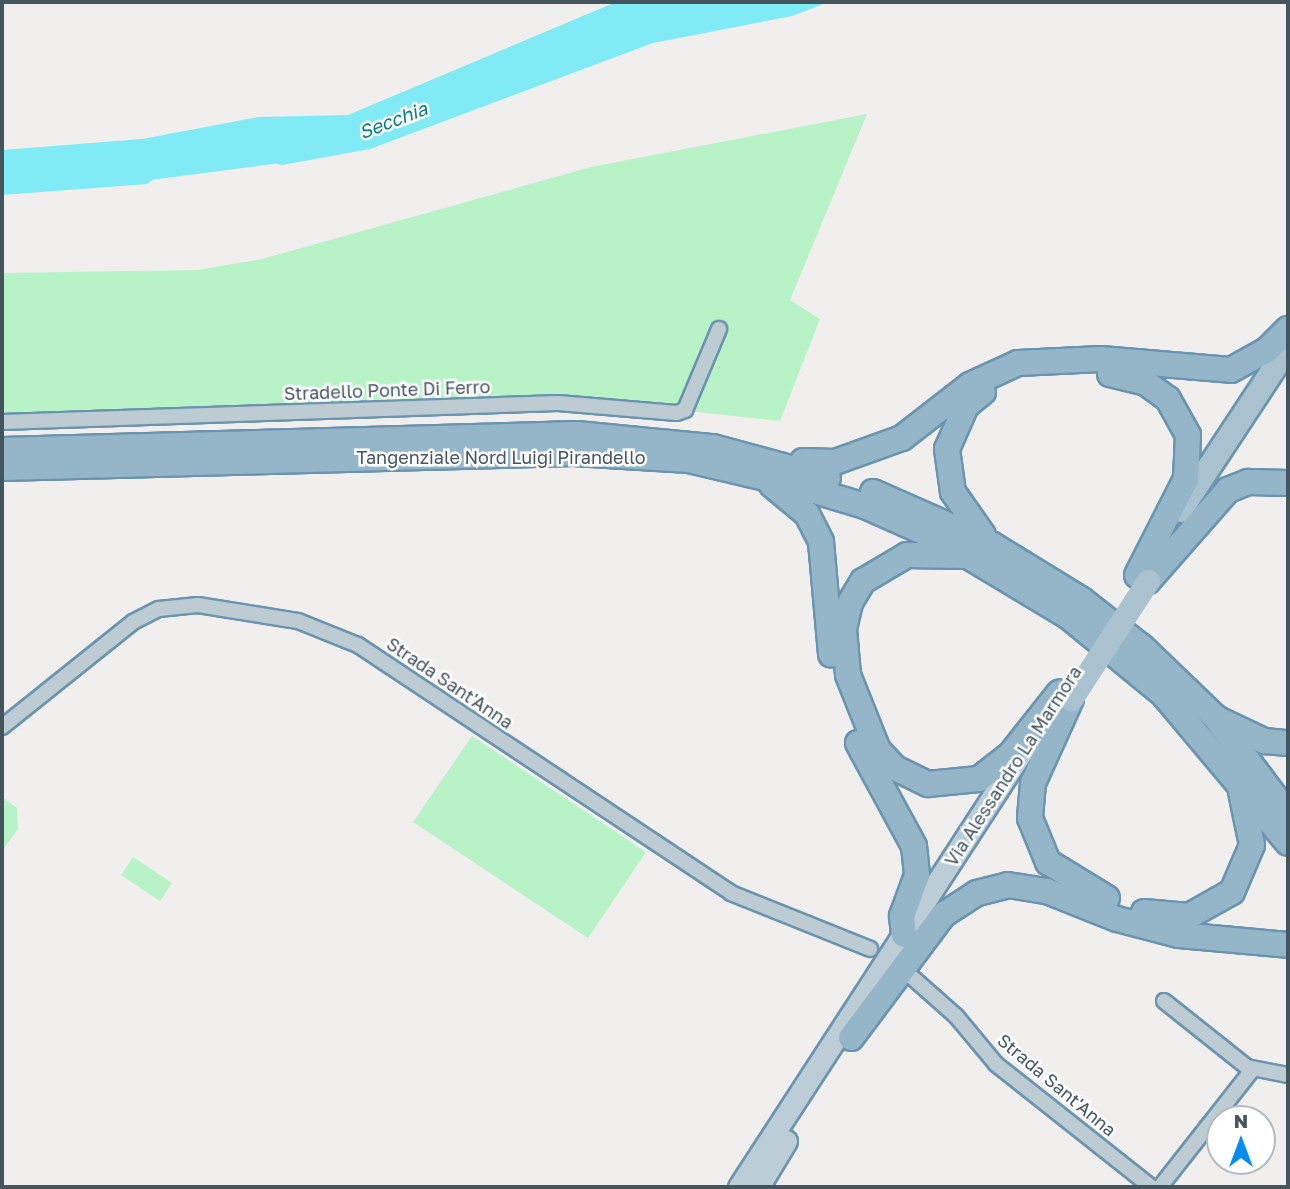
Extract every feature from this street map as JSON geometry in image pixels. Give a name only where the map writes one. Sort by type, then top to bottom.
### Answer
[{"type":"highway","points":[[753,464],[846,458],[902,438],[970,385],[1018,363],[1101,359],[1231,370],[1267,350],[1288,329]]},
{"type":"highway","points":[[1065,696],[1010,755],[971,781],[928,784],[895,768],[878,750],[848,675],[844,629],[850,603],[863,581],[907,555],[983,551],[947,472],[947,449],[966,405],[1010,379],[1074,372],[1116,375],[1146,383],[1168,399],[1188,435],[1186,480],[1143,578]]},
{"type":"highway","name":"Tangenziale Nord Luigi Pirandello","points":[[2,450],[577,435],[674,441],[753,464],[871,492],[1082,600],[1142,647],[1214,717],[1288,814]]},
{"type":"highway","name":"Tangenziale Nord Luigi Pirandello","points":[[2,468],[574,453],[753,464]]},
{"type":"highway","points":[[753,464],[798,505],[821,542],[842,706],[914,846],[917,875],[902,916],[904,935]]},
{"type":"highway","points":[[1143,578],[1228,490],[1248,482],[1288,483]]},
{"type":"highway","name":"Tangenziale Nord Luigi Pirandello","points":[[983,551],[1130,664],[1231,769],[1288,843]]},
{"type":"highway","points":[[1065,696],[1033,783],[1035,839],[1048,862],[1076,883],[1119,904],[1159,917],[1189,916],[1232,892],[1252,845],[1245,800],[1231,769]]},
{"type":"highway","points":[[1214,717],[1264,741],[1288,743]]},
{"type":"highway","points":[[851,1038],[943,915],[977,893],[1008,885],[1047,891],[1117,919],[1179,935],[1288,946]]},
{"type":"main road","name":"Via Alessandro La Marmora","points":[[1143,578],[1288,346]]},
{"type":"main road","name":"Via Alessandro La Marmora","points":[[739,1187],[1143,578],[1288,368]]},
{"type":"main road","name":"Via Alessandro La Marmora","points":[[758,1187],[1065,696]]},
{"type":"street","name":"Stradello Ponte Di Ferro","points":[[2,422],[558,403],[677,413],[685,410],[719,329]]},
{"type":"street","name":"Strada Sant'Anna","points":[[2,727],[132,622],[159,609],[198,605],[298,621],[358,645],[731,893],[870,949]]},
{"type":"street","name":"Strada Sant'Anna","points":[[913,978],[956,1016],[996,1063],[1151,1187]]},
{"type":"street","points":[[1164,1001],[1253,1069],[1288,1075]]},
{"type":"street","points":[[1160,1187],[1253,1069]]},
{"type":"green space","points":[[867,114],[790,300],[820,319],[780,421],[551,396],[2,413],[2,273],[198,270],[262,259],[591,167]]},
{"type":"green space","points":[[472,736],[646,852],[588,938],[413,822]]},
{"type":"green space","points":[[2,797],[17,808],[18,829],[2,851]]},
{"type":"green space","points":[[133,857],[172,883],[160,901],[121,875]]},
{"type":"water","points":[[616,2],[829,2],[792,16],[653,43],[370,149],[282,165],[226,151],[187,155],[147,184],[2,195],[2,150],[142,139],[259,117],[348,115]]},
{"type":"waterway","name":"Secchia","points":[[141,169],[280,151]]}]
